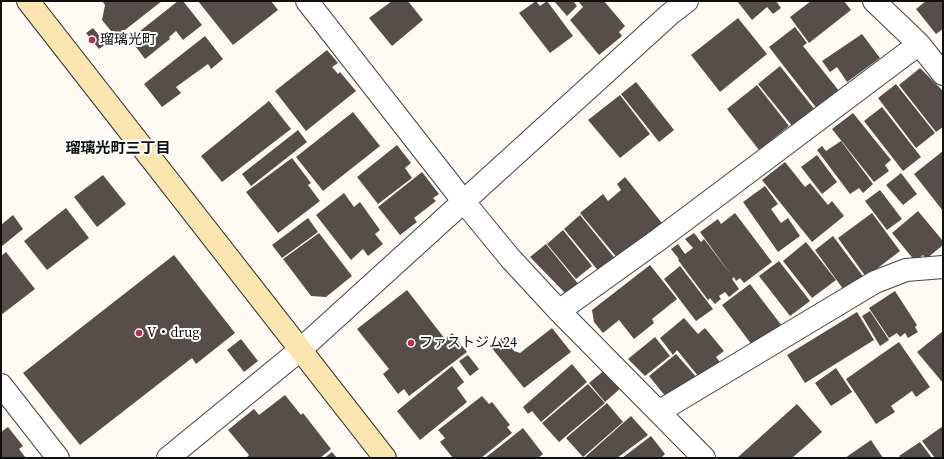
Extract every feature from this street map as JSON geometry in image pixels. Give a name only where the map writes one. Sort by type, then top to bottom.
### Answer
[{"type":"street","points":[[28,1],[385,458]]},
{"type":"street","points":[[307,1],[464,202],[510,258],[704,458]]},
{"type":"street","points":[[168,458],[300,350],[464,202],[665,8],[687,1]]},
{"type":"street","points":[[874,1],[919,44],[943,74]]},
{"type":"street","points":[[559,310],[658,240],[919,44]]},
{"type":"street","points":[[660,411],[875,282],[906,270],[943,268]]},
{"type":"street","points":[[1,385],[58,458]]},
{"type":"building","points":[[102,1],[162,1],[116,37],[102,20],[105,5]]},
{"type":"building","points":[[178,1],[183,1],[202,25],[183,40],[176,31],[169,37],[170,39],[145,59],[130,39]]},
{"type":"building","points":[[198,1],[271,1],[278,10],[233,45]]},
{"type":"building","points":[[392,1],[408,1],[423,20],[392,46],[369,18]]},
{"type":"building","points":[[536,1],[540,6],[547,1],[573,36],[550,53],[519,13]]},
{"type":"building","points":[[554,1],[573,1],[577,6],[567,16]]},
{"type":"building","points":[[578,1],[604,1],[625,26],[619,32],[622,36],[599,55],[570,20],[583,7]]},
{"type":"building","points":[[737,1],[776,1],[781,8],[773,14],[767,7],[752,20]]},
{"type":"building","points":[[811,1],[844,1],[851,10],[809,43],[790,17]]},
{"type":"building","points":[[926,1],[943,1],[943,29],[936,34],[916,9]]},
{"type":"building","points":[[738,18],[767,54],[720,92],[691,55]]},
{"type":"building","points":[[795,27],[807,43],[803,46],[840,92],[818,110],[769,47]]},
{"type":"building","points":[[93,28],[106,44],[99,49],[86,33]]},
{"type":"building","points":[[862,34],[880,58],[847,82],[837,67],[830,72],[822,61]]},
{"type":"building","points":[[205,36],[223,59],[211,69],[208,64],[176,87],[181,93],[162,107],[144,84]]},
{"type":"building","points":[[327,50],[338,63],[332,67],[338,74],[340,72],[356,91],[306,131],[275,91]]},
{"type":"building","points":[[780,66],[815,110],[793,127],[758,84]]},
{"type":"building","points":[[920,68],[943,91],[943,127],[936,132],[899,85]]},
{"type":"building","points":[[636,82],[674,130],[659,142],[621,94]]},
{"type":"building","points":[[896,84],[935,133],[916,148],[878,98]]},
{"type":"building","points":[[757,85],[789,126],[759,150],[727,109]]},
{"type":"building","points":[[620,95],[650,134],[620,158],[588,120]]},
{"type":"building","points":[[269,101],[291,129],[222,182],[201,156]]},
{"type":"building","points":[[882,107],[921,157],[903,171],[864,121]]},
{"type":"building","points":[[353,112],[380,146],[323,191],[296,157]]},
{"type":"building","points":[[853,113],[891,160],[885,165],[889,171],[874,182],[832,129]]},
{"type":"building","points":[[298,130],[307,142],[251,186],[242,174]]},
{"type":"building","points":[[841,141],[873,184],[863,193],[859,188],[850,194],[817,150],[822,146],[826,151]]},
{"type":"building","points":[[397,145],[411,163],[405,168],[412,178],[378,204],[357,177]]},
{"type":"building","points":[[943,151],[943,211],[914,174]]},
{"type":"building","points":[[817,155],[837,182],[822,194],[801,167]]},
{"type":"building","points":[[292,158],[311,183],[308,185],[320,201],[278,233],[246,192]]},
{"type":"building","points":[[785,162],[805,187],[810,183],[828,205],[832,201],[844,216],[812,242],[762,180]]},
{"type":"building","points":[[422,172],[439,194],[433,198],[436,201],[414,218],[417,222],[400,235],[378,207]]},
{"type":"building","points":[[901,173],[917,194],[903,205],[886,185]]},
{"type":"building","points":[[103,175],[126,204],[97,227],[74,197]]},
{"type":"building","points":[[625,177],[662,223],[618,259],[580,213],[603,194],[608,201],[621,190],[617,184]]},
{"type":"building","points":[[765,186],[778,204],[771,209],[781,223],[788,218],[800,236],[778,252],[743,202]]},
{"type":"building","points":[[880,190],[902,219],[887,230],[865,201]]},
{"type":"building","points":[[344,193],[354,207],[360,202],[380,230],[375,234],[383,244],[368,256],[363,249],[351,260],[316,215]]},
{"type":"building","points":[[66,208],[89,238],[47,270],[24,241]]},
{"type":"building","points":[[918,211],[943,241],[943,245],[926,259],[923,255],[915,261],[892,233]]},
{"type":"building","points":[[735,213],[772,262],[744,283],[740,278],[736,281],[734,277],[732,279],[739,289],[729,297],[725,292],[719,296],[721,299],[715,304],[710,298],[708,300],[671,249],[678,244],[685,254],[693,248],[685,239],[694,233],[701,242],[704,239],[732,276],[700,232],[718,219],[721,224]]},
{"type":"building","points":[[872,213],[900,251],[866,277],[838,238]]},
{"type":"building","points":[[13,215],[23,229],[1,247],[1,225]]},
{"type":"building","points":[[580,215],[617,261],[601,274],[564,229]]},
{"type":"building","points":[[308,218],[318,232],[282,258],[272,245]]},
{"type":"building","points":[[563,230],[592,266],[576,279],[547,244]]},
{"type":"building","points":[[319,233],[352,276],[326,297],[311,296],[283,259]]},
{"type":"building","points":[[833,236],[865,279],[846,293],[815,250]]},
{"type":"building","points":[[806,242],[836,280],[812,298],[783,261]]},
{"type":"building","points":[[546,244],[584,291],[566,294],[530,257]]},
{"type":"building","points":[[6,252],[35,289],[1,315],[1,256]]},
{"type":"building","points":[[174,255],[235,333],[196,364],[192,358],[80,445],[23,373]]},
{"type":"building","points":[[779,261],[810,301],[790,316],[759,276]]},
{"type":"building","points":[[650,265],[677,299],[652,319],[654,323],[634,339],[619,320],[603,333],[594,322],[592,310]]},
{"type":"building","points":[[680,266],[713,309],[696,321],[664,279]]},
{"type":"building","points":[[750,284],[785,330],[755,349],[722,305]]},
{"type":"building","points":[[407,290],[445,339],[452,333],[467,352],[409,396],[404,389],[398,394],[383,374],[389,369],[357,329]]},
{"type":"building","points":[[895,291],[917,325],[915,327],[918,332],[908,338],[905,333],[900,337],[897,333],[889,338],[869,308]]},
{"type":"building","points":[[870,311],[889,340],[880,346],[862,316]]},
{"type":"building","points":[[857,312],[874,340],[805,383],[787,355]]},
{"type":"building","points":[[684,318],[698,334],[705,328],[724,351],[716,357],[722,365],[702,381],[677,350],[673,355],[660,338]]},
{"type":"building","points":[[552,328],[571,352],[524,388],[491,347],[503,337],[514,351],[520,353]]},
{"type":"building","points":[[943,331],[943,383],[917,352]]},
{"type":"building","points":[[655,337],[670,356],[645,376],[628,359]]},
{"type":"building","points":[[241,339],[258,361],[244,372],[227,350]]},
{"type":"building","points":[[899,342],[930,387],[916,397],[912,391],[891,406],[895,412],[876,424],[846,379]]},
{"type":"building","points":[[676,354],[698,379],[679,395],[674,389],[666,397],[649,376]]},
{"type":"building","points":[[468,355],[479,369],[470,376],[459,361]]},
{"type":"building","points":[[572,364],[587,382],[541,422],[532,411],[528,414],[523,407]]},
{"type":"building","points":[[452,366],[464,382],[457,388],[467,402],[420,440],[397,411]]},
{"type":"building","points":[[836,368],[852,392],[831,406],[815,383]]},
{"type":"building","points":[[606,369],[622,387],[605,402],[589,383]]},
{"type":"building","points":[[588,384],[605,403],[559,442],[542,423]]},
{"type":"building","points":[[285,395],[301,415],[303,413],[331,449],[320,458],[246,458],[249,455],[228,430],[254,409],[259,415]]},
{"type":"building","points":[[482,396],[489,404],[492,402],[510,425],[507,427],[512,433],[481,458],[453,458],[440,442],[445,438],[438,430]]},
{"type":"building","points":[[607,403],[623,422],[583,457],[566,438]]},
{"type":"building","points":[[797,404],[822,432],[792,458],[737,458]]},
{"type":"building","points":[[631,416],[648,435],[617,458],[584,458]]},
{"type":"building","points":[[943,426],[943,458],[935,458],[922,441]]},
{"type":"building","points":[[8,427],[23,446],[19,449],[26,458],[1,458],[1,432]]},
{"type":"building","points":[[523,428],[543,454],[538,458],[485,458]]},
{"type":"building","points":[[651,436],[665,454],[661,458],[622,458]]},
{"type":"building","points":[[871,440],[883,458],[845,458]]},
{"type":"building","points":[[920,442],[932,458],[901,458],[899,456]]},
{"type":"building","points":[[332,452],[337,458],[324,458]]},
{"type":"place","name":"瑠璃光町","points":[[92,40]]},
{"type":"place","name":"V・drug","points":[[139,333]]},
{"type":"place","name":"ファストジム24","points":[[411,343]]},
{"type":"district","name":"瑠璃光町三丁目","points":[[118,149]]}]
